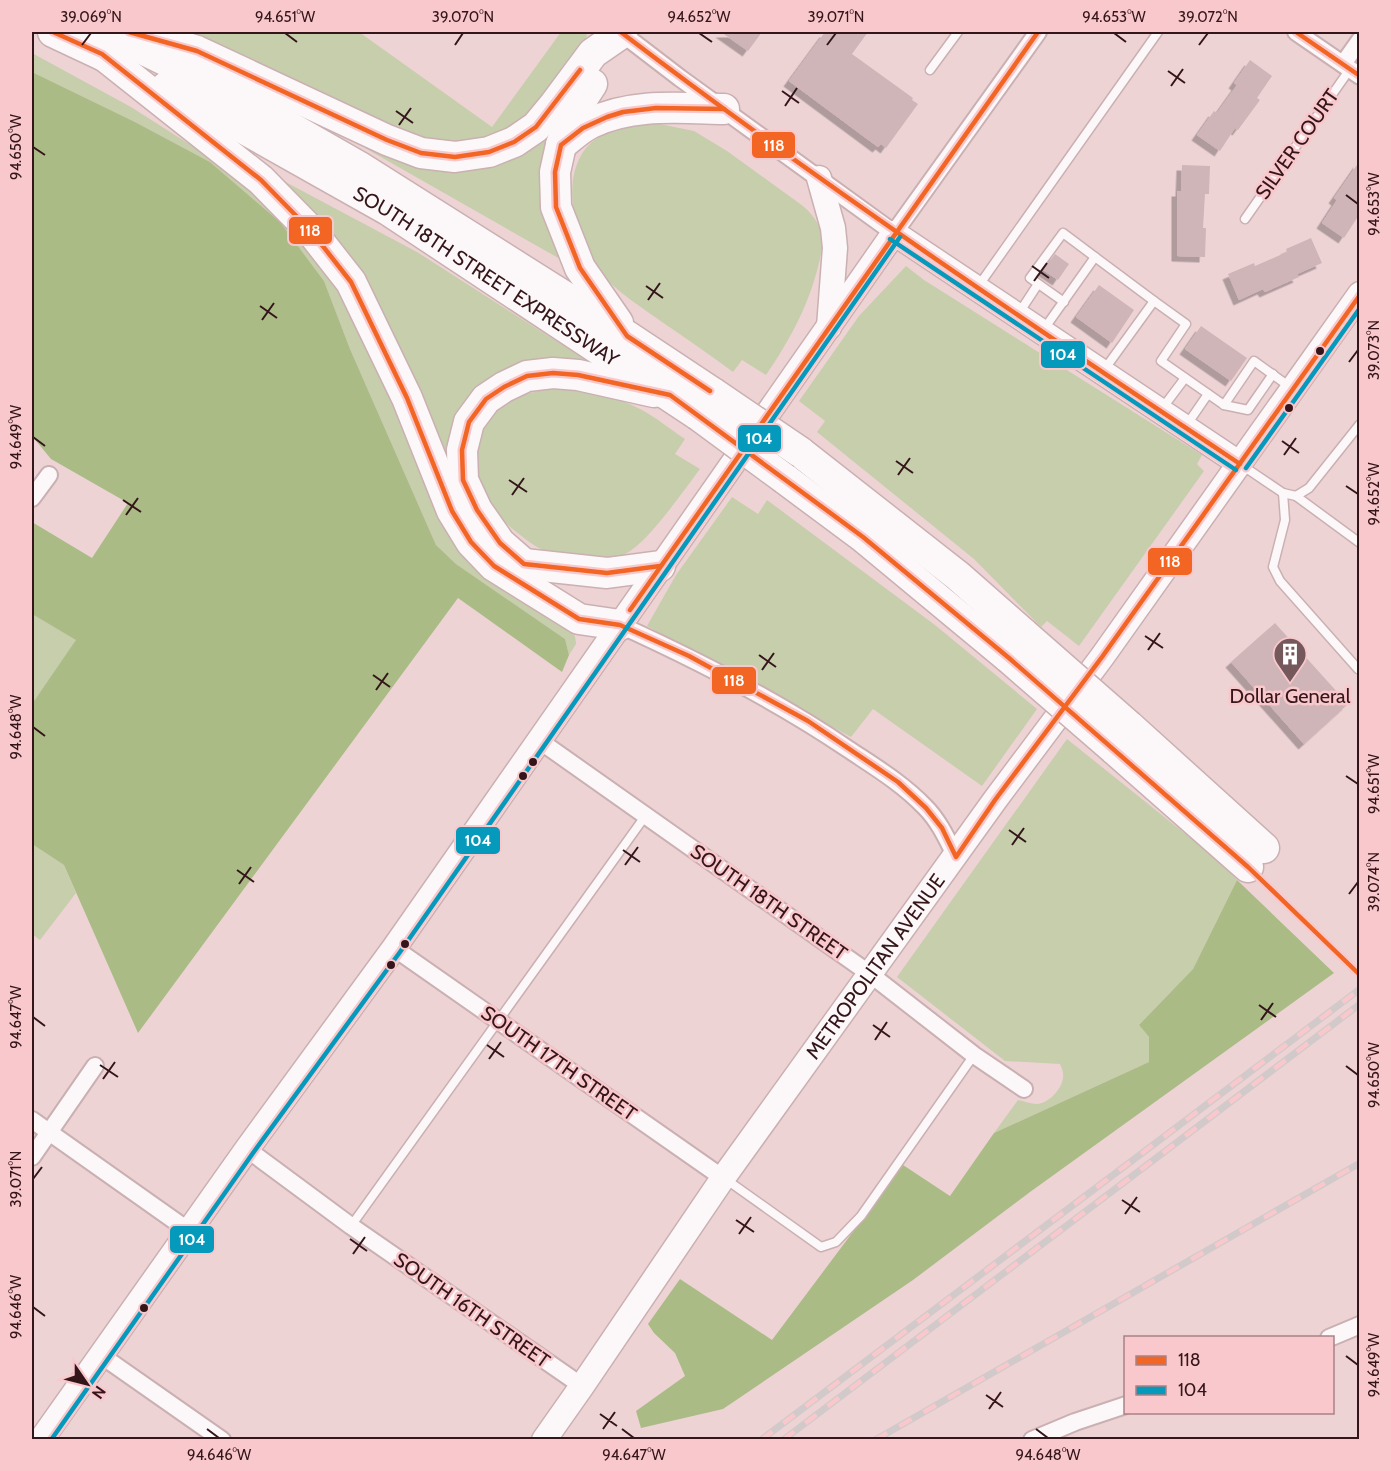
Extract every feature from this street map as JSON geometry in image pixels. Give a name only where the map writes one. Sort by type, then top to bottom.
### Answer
[{"type":"highway","name":"SOUTH 18TH STREET EXPRESSWAY","points":[[53,32],[105,43],[220,87],[358,166],[627,336],[706,404],[785,478],[863,537],[1016,646],[1256,858]]},
{"type":"highway","points":[[129,32],[196,51],[387,140],[421,153],[455,157],[489,152],[513,142],[536,127],[593,53],[622,32]]},
{"type":"highway","points":[[622,32],[604,66],[571,116],[555,172],[556,207],[580,268],[627,336]]},
{"type":"highway","name":"SOUTH 18TH STREET EXPRESSWAY","points":[[105,43],[246,130],[388,210],[670,395],[706,404],[800,452],[958,576],[1016,646]]},
{"type":"highway","points":[[105,43],[261,180],[311,231],[351,282],[407,398],[452,511],[471,542],[494,566],[579,619],[620,625]]},
{"type":"highway","points":[[561,145],[590,124],[625,111],[661,107],[724,110]]},
{"type":"highway","points":[[620,625],[592,603],[524,564],[500,543],[477,510],[463,480],[462,450],[469,422],[486,399],[527,376],[553,373],[578,375],[670,395]]},
{"type":"highway","points":[[524,564],[607,573],[660,566]]},
{"type":"street","points":[[622,32],[724,110],[894,233],[1240,464]]},
{"type":"street","points":[[41,1440],[247,1149],[394,948],[894,233],[1038,32]]},
{"type":"street","points":[[1296,32],[1351,70],[1359,40]]},
{"type":"street","points":[[819,178],[833,228],[835,248],[829,329]]},
{"type":"street","name":"METROPOLITAN AVENUE","points":[[544,1440],[723,1178],[995,800],[1102,657],[1359,294]]},
{"type":"street","points":[[32,498],[49,475]]},
{"type":"street","points":[[620,625],[689,656],[808,721],[898,782],[942,828],[956,857]]},
{"type":"street","name":"SOUTH 18TH STREET","points":[[540,741],[870,974],[974,1054],[1024,1089]]},
{"type":"street","name":"SOUTH 17TH STREET","points":[[394,948],[723,1178]]},
{"type":"street","points":[[32,1157],[95,1066]]},
{"type":"street","points":[[32,1120],[189,1230]]},
{"type":"street","name":"SOUTH 16TH STREET","points":[[247,1149],[351,1226],[582,1386]]},
{"type":"street","points":[[1334,1336],[1359,1325]]},
{"type":"street","points":[[102,1356],[222,1440]]},
{"type":"street","points":[[1032,1440],[1074,1422],[1124,1405]]},
{"type":"lane","points":[[930,70],[958,32]]},
{"type":"lane","points":[[977,288],[1158,32]]},
{"type":"lane","name":"SILVER COURT","points":[[1245,219],[1351,70]]},
{"type":"lane","points":[[1064,302],[1030,278],[1063,233],[1186,324],[1161,361],[1224,405],[1248,410],[1273,374]]},
{"type":"lane","points":[[1042,332],[1095,257]]},
{"type":"lane","points":[[1018,315],[1038,284]]},
{"type":"lane","points":[[1103,372],[1154,301]]},
{"type":"lane","points":[[1224,405],[1254,361],[1293,389]]},
{"type":"lane","points":[[1161,411],[1185,378]]},
{"type":"lane","points":[[1185,428],[1208,394]]},
{"type":"lane","points":[[1296,496],[1309,488],[1359,423]]},
{"type":"lane","points":[[1240,464],[1283,493],[1296,496],[1359,543]]},
{"type":"lane","points":[[1283,493],[1285,520],[1273,567],[1280,581],[1358,669]]},
{"type":"lane","points":[[351,1226],[646,815]]},
{"type":"lane","points":[[723,1178],[821,1247],[836,1242],[861,1216],[974,1054]]},
{"type":"green space","points":[[176,32],[359,32],[492,127],[561,32],[587,32],[586,41],[540,106],[498,136],[452,145],[422,141]]},
{"type":"green space","points":[[32,53],[131,107],[197,149],[241,179],[279,214],[340,292],[386,382],[448,534],[465,556],[565,626],[575,636],[576,644],[569,655],[565,639],[456,564],[436,545],[350,349],[324,281],[280,222],[210,162],[135,122],[32,72]]},
{"type":"green space","points":[[32,72],[135,122],[210,162],[280,222],[324,281],[350,349],[436,545],[456,564],[565,639],[569,655],[562,672],[458,598],[138,1033],[64,865],[32,844],[32,704],[76,640],[32,614],[32,522],[92,558],[128,503],[51,459],[32,436]]},
{"type":"green space","points":[[650,122],[694,131],[727,151],[803,206],[815,219],[820,229],[827,246],[822,248],[808,299],[785,345],[766,375],[742,360],[733,372],[619,291],[600,272],[585,251],[576,223],[572,192],[577,164],[583,152],[600,136],[611,131]]},
{"type":"green space","points":[[550,124],[563,256],[560,259],[365,148],[369,140],[418,160]]},
{"type":"green space","points":[[278,178],[417,252],[584,359],[581,367],[516,371],[450,463]]},
{"type":"green space","points":[[906,266],[924,280],[1202,455],[1197,464],[1204,471],[1079,646],[1047,621],[1041,627],[974,559],[817,432],[825,421],[799,401],[859,316]]},
{"type":"green space","points":[[555,388],[577,389],[600,394],[642,410],[685,439],[675,454],[700,469],[644,539],[619,557],[595,559],[544,551],[515,531],[494,509],[480,487],[474,464],[476,443],[485,423],[502,407],[525,395]]},
{"type":"green space","points":[[732,497],[758,514],[767,500],[935,625],[1037,709],[982,786],[873,709],[851,737],[647,626],[676,575]]},
{"type":"green space","points":[[32,614],[77,640],[32,704]]},
{"type":"green space","points":[[1067,739],[1218,860],[1237,880],[1193,969],[1139,1025],[1149,1037],[1149,1062],[994,1133],[1018,1100],[1037,1104],[1047,1101],[1056,1093],[1063,1078],[1060,1064],[1005,1061],[897,977]]},
{"type":"green space","points":[[32,844],[64,865],[76,893],[40,940],[32,934]]},
{"type":"green space","points":[[1237,880],[1334,973],[1030,1192],[913,1280],[723,1409],[641,1428],[636,1411],[685,1376],[675,1353],[648,1324],[680,1279],[772,1340],[903,1165],[950,1196],[994,1133],[1149,1062],[1149,1037],[1139,1025],[1193,969]]},
{"type":"building","points":[[721,32],[762,32],[748,51]]},
{"type":"building","points":[[825,32],[868,32],[852,54],[918,104],[886,148],[881,144],[878,147],[789,81]]},
{"type":"building","points":[[1250,60],[1272,76],[1257,98],[1260,100],[1238,130],[1235,128],[1220,151],[1197,135],[1214,111],[1217,113],[1237,85],[1234,83]]},
{"type":"building","points":[[1359,162],[1359,215],[1344,238],[1322,223],[1337,200],[1334,198]]},
{"type":"building","points":[[1182,165],[1210,166],[1209,194],[1205,194],[1203,228],[1206,228],[1205,257],[1177,256],[1177,191],[1181,191]]},
{"type":"building","points":[[1311,238],[1322,263],[1297,274],[1299,277],[1265,292],[1263,289],[1239,300],[1228,274],[1254,263],[1255,266]]},
{"type":"building","points":[[1055,254],[1069,264],[1058,280],[1043,270]]},
{"type":"building","points":[[1099,285],[1134,310],[1112,343],[1076,317]]},
{"type":"building","points":[[1201,326],[1247,358],[1231,381],[1185,349]]},
{"type":"building","name":"Dollar General","points":[[1275,623],[1348,704],[1304,744],[1231,662]]},
{"type":"railway","points":[[761,1440],[1360,989]]},
{"type":"railway","points":[[783,1440],[1360,1004]]},
{"type":"railway","points":[[875,1440],[1360,1163]]},
{"type":"transit line","name":"118","points":[[53,32],[102,54],[261,180],[311,231],[351,282],[407,398],[452,511],[471,542],[494,566],[579,619],[620,625],[689,656],[808,721],[898,782],[926,808],[942,828],[956,857],[995,800],[1102,657],[1360,295]]},
{"type":"transit line","name":"118","points":[[129,32],[197,51],[387,140],[421,153],[455,157],[489,152],[514,142],[536,127],[580,70]]},
{"type":"transit line","name":"118","points":[[630,610],[1038,32]]},
{"type":"transit line","name":"118","points":[[1296,32],[1360,76]]},
{"type":"transit line","name":"118","points":[[622,33],[850,200],[1240,464]]},
{"type":"transit line","name":"118","points":[[710,391],[627,336],[580,268],[556,207],[555,172],[561,145],[583,128],[607,117],[623,112],[656,108],[724,109]]},
{"type":"transit line","name":"104","points":[[51,1440],[253,1153],[400,952],[900,237]]},
{"type":"transit line","name":"104","points":[[890,239],[1236,470]]},
{"type":"transit line","name":"104","points":[[1246,468],[1360,308]]},
{"type":"transit line","name":"118","points":[[660,566],[607,573],[524,564],[500,543],[477,510],[463,480],[462,450],[469,422],[486,399],[527,376],[553,373],[578,375],[670,395],[863,537],[1009,658],[1248,867],[1360,975]]},
{"type":"place","name":"Dollar General","points":[[1290,683]]}]
